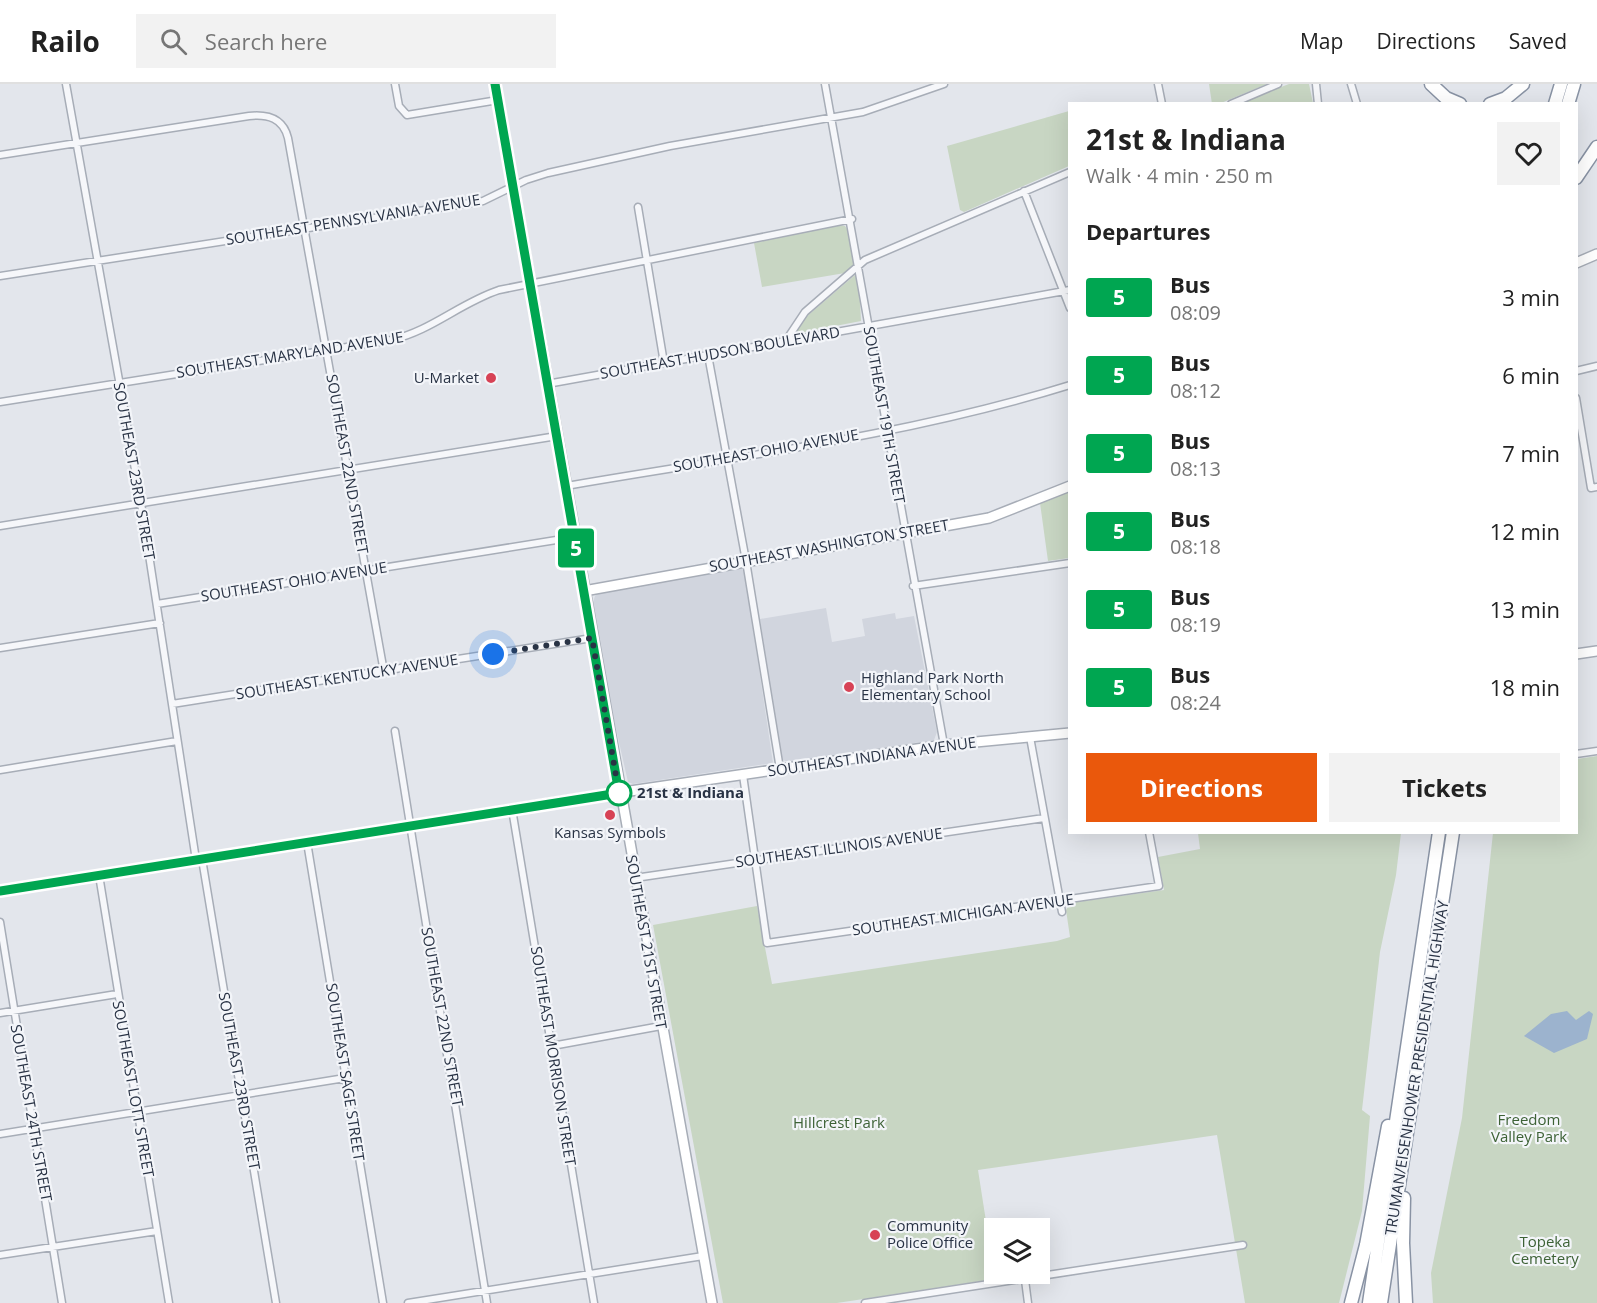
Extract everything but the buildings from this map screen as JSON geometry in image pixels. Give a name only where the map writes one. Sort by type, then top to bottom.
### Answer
[{"type":"highway","points":[[1422,84],[1438,102]]},
{"type":"highway","points":[[1431,84],[1446,98],[1455,102]]},
{"type":"highway","points":[[1495,102],[1506,98],[1523,84]]},
{"type":"highway","points":[[1556,102],[1561,84]]},
{"type":"highway","points":[[1569,102],[1574,84]]},
{"type":"highway","points":[[1578,175],[1597,147]]},
{"type":"highway","name":"TRUMAN/EISENHOWER PRESIDENTIAL HIGHWAY","points":[[1369,1303],[1439,834]]},
{"type":"highway","name":"TRUMAN/EISENHOWER PRESIDENTIAL HIGHWAY","points":[[1382,1303],[1453,834]]},
{"type":"highway","points":[[1351,1303],[1366,1245],[1413,1001]]},
{"type":"highway","points":[[1400,1176],[1404,1196],[1403,1243],[1407,1303]]},
{"type":"street","name":"SOUTHEAST 23RD STREET","points":[[66,84],[141,503],[177,741],[276,1303]]},
{"type":"street","points":[[395,84],[399,106],[407,115],[498,100]]},
{"type":"street","name":"SOUTHEAST 21ST STREET","points":[[495,84],[711,1303]]},
{"type":"street","name":"SOUTHEAST 19TH STREET","points":[[825,84],[852,219],[913,586],[944,746]]},
{"type":"street","name":"SOUTHEAST PENNSYLVANIA AVENUE","points":[[0,276],[483,201],[548,173],[634,154],[880,108],[944,84]]},
{"type":"street","points":[[1158,84],[1162,102]]},
{"type":"street","points":[[1236,102],[1278,84]]},
{"type":"street","points":[[1316,84],[1318,102]]},
{"type":"street","points":[[1352,84],[1356,102]]},
{"type":"street","name":"SOUTHEAST 22ND STREET","points":[[77,142],[249,116],[264,115],[276,119],[285,128],[384,672]]},
{"type":"street","points":[[0,155],[77,142]]},
{"type":"street","points":[[784,342],[790,330],[805,312],[860,267],[865,260],[1068,173]]},
{"type":"street","points":[[1024,191],[1066,291]]},
{"type":"street","points":[[638,207],[664,363]]},
{"type":"street","name":"SOUTHEAST MARYLAND AVENUE","points":[[0,402],[415,334],[485,295],[530,283],[852,219]]},
{"type":"street","points":[[1578,262],[1597,254]]},
{"type":"street","name":"SOUTHEAST HUDSON BOULEVARD","points":[[547,384],[1066,291]]},
{"type":"street","points":[[708,355],[746,561],[780,769]]},
{"type":"street","points":[[1578,371],[1597,366]]},
{"type":"street","name":"SOUTHEAST OHIO AVENUE","points":[[566,486],[961,417],[1068,386]]},
{"type":"street","points":[[1578,408],[1594,488]]},
{"type":"street","points":[[0,526],[556,436]]},
{"type":"street","name":"SOUTHEAST WASHINGTON STREET","points":[[584,591],[989,518],[1068,487]]},
{"type":"street","name":"SOUTHEAST OHIO AVENUE","points":[[157,604],[575,537]]},
{"type":"street","points":[[913,586],[1068,562]]},
{"type":"street","points":[[0,648],[160,623]]},
{"type":"street","name":"SOUTHEAST KENTUCKY AVENUE","points":[[172,704],[592,638]]},
{"type":"street","points":[[1578,654],[1597,651]]},
{"type":"street","name":"SOUTHEAST 22ND STREET","points":[[395,731],[488,1303]]},
{"type":"street","name":"SOUTHEAST INDIANA AVENUE","points":[[0,891],[512,809],[780,769],[944,746],[1068,733]]},
{"type":"street","points":[[1030,737],[1062,912]]},
{"type":"street","points":[[0,770],[177,741]]},
{"type":"street","points":[[1578,754],[1597,751]]},
{"type":"street","points":[[743,775],[755,860]]},
{"type":"street","name":"SOUTHEAST MORRISON STREET","points":[[512,809],[594,1303]]},
{"type":"street","name":"SOUTHEAST ILLINOIS AVENUE","points":[[634,878],[1044,818]]},
{"type":"street","name":"SOUTHEAST MICHIGAN AVENUE","points":[[755,860],[767,943],[1158,886],[1149,834]]},
{"type":"street","name":"SOUTHEAST SAGE STREET","points":[[307,842],[382,1303]]},
{"type":"street","name":"SOUTHEAST LOTT STREET","points":[[99,875],[169,1303]]},
{"type":"street","name":"SOUTHEAST 24TH STREET","points":[[0,922],[62,1303]]},
{"type":"street","points":[[0,1013],[117,994]]},
{"type":"street","points":[[552,1046],[661,1026]]},
{"type":"street","points":[[0,1134],[345,1078]]},
{"type":"street","points":[[0,1256],[157,1231]]},
{"type":"street","points":[[1050,1276],[1243,1245]]},
{"type":"street","points":[[408,1303],[703,1256]]},
{"type":"street","points":[[865,1303],[997,1284]]},
{"type":"street","points":[[1026,1284],[1028,1303]]},
{"type":"shaded area","points":[[741,567],[745,574],[773,763],[633,784],[628,782],[609,698],[593,602],[595,596],[598,593]]},
{"type":"shaded area","name":"Highland Park North Elementary School","points":[[826,608],[832,642],[865,636],[862,619],[895,613],[896,619],[914,616],[937,732],[934,740],[788,762],[781,759],[760,619]]},
{"type":"green space","points":[[1209,84],[1267,84],[1223,102],[1212,102]]},
{"type":"green space","points":[[1289,84],[1309,84],[1313,102],[1242,102]]},
{"type":"green space","points":[[1068,111],[1068,166],[964,212],[960,210],[947,146]]},
{"type":"green space","points":[[838,225],[845,226],[850,233],[854,266],[845,273],[762,287],[754,243]]},
{"type":"green space","points":[[855,275],[859,282],[861,321],[794,334],[792,329]]},
{"type":"green space","points":[[1068,490],[1068,558],[1048,561],[1040,503]]},
{"type":"green space","name":"Freedom Valley Park","points":[[1597,756],[1597,1303],[1433,1303],[1431,1273],[1462,1118],[1493,834],[1578,834],[1578,759]]},
{"type":"green space","name":"Hillcrest Park","points":[[1198,834],[1401,834],[1396,875],[1380,952],[1362,1110],[1370,1116],[1362,1211],[1339,1303],[1245,1303],[1217,1135],[978,1170],[985,1218],[984,1281],[837,1303],[723,1303],[653,925],[757,906],[772,984],[1057,941],[1070,937],[1066,910],[1070,903],[1164,890],[1158,857],[1200,849]]},
{"type":"water","points":[[1567,1011],[1576,1020],[1589,1011],[1593,1014],[1587,1039],[1554,1053],[1524,1036],[1551,1014]]},
{"type":"bus line","name":"5","points":[[0,891],[619,793],[495,84]]},
{"type":"place","name":"U-Market","points":[[491,378]]},
{"type":"place","name":"Highland Park North Elementary School","points":[[849,687]]},
{"type":"place","name":"21st & Indiana","points":[[619,793]]},
{"type":"place","name":"Kansas Symbols","points":[[610,815]]},
{"type":"place","name":"Community Police Office","points":[[875,1235]]},
{"type":"route","points":[[493,654],[592,638],[619,793]]},
{"type":"park label","name":"Topeka Cemetery","points":[[1545,1250]]}]
